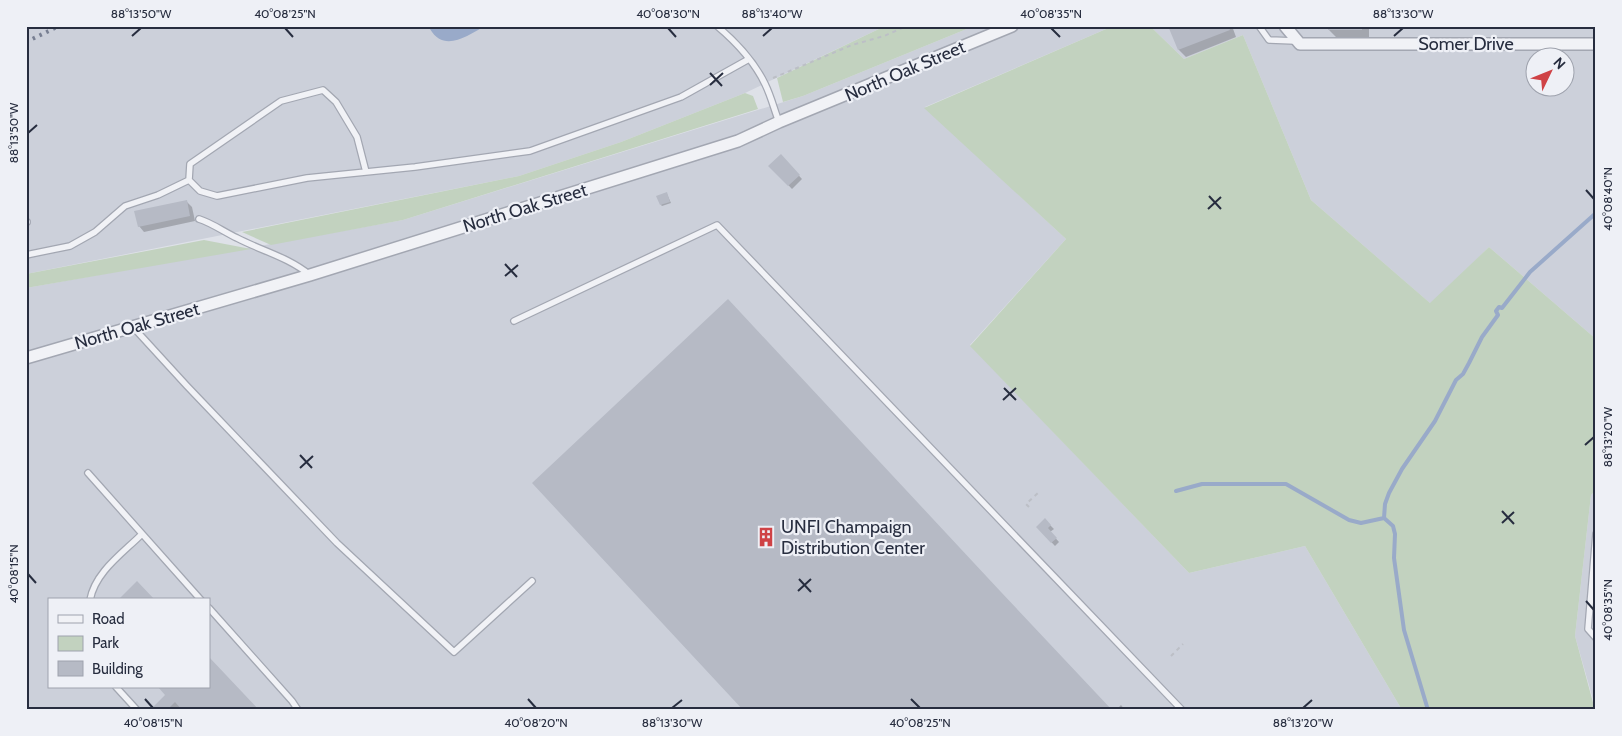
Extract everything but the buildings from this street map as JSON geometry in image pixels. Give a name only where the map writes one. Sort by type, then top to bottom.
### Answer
[{"type":"street","name":"North Oak Street","points":[[26,358],[310,275],[738,141],[779,122],[1012,26]]},
{"type":"street","points":[[1285,26],[1297,41]]},
{"type":"street","name":"Somer Drive","points":[[1297,41],[1300,44],[1596,44]]},
{"type":"lane","points":[[717,26],[730,37],[749,59],[764,82],[779,122]]},
{"type":"lane","points":[[1259,26],[1269,40],[1297,41]]},
{"type":"lane","points":[[366,172],[357,136],[336,102],[323,90],[281,101],[190,164],[189,180],[200,191],[216,196],[307,178],[366,172],[415,167],[530,151],[681,97],[749,59]]},
{"type":"lane","points":[[26,255],[70,246],[95,232],[125,206],[158,195],[189,180]]},
{"type":"lane","points":[[199,219],[298,265],[310,275]]},
{"type":"lane","points":[[514,321],[717,224],[1182,710]]},
{"type":"lane","points":[[133,327],[338,544],[454,652],[532,581]]},
{"type":"lane","points":[[88,473],[199,598]]},
{"type":"lane","points":[[90,598],[91,591],[104,571],[142,534]]},
{"type":"lane","points":[[1596,534],[1588,629],[1596,638]]},
{"type":"lane","points":[[210,609],[298,710]]},
{"type":"lane","points":[[117,688],[137,710]]},
{"type":"path","points":[[764,82],[852,45],[884,36],[907,26]]},
{"type":"path","points":[[1029,507],[1026,504],[1038,493]]},
{"type":"path","points":[[1171,656],[1183,644]]},
{"type":"shaded area","points":[[26,26],[885,26],[745,93],[621,142],[519,176],[26,274]]},
{"type":"shaded area","points":[[974,26],[1113,26],[925,107],[1066,239],[970,345],[1189,573],[1305,546],[1402,710],[26,710],[26,288],[403,220],[803,96]]},
{"type":"shaded area","points":[[1150,26],[1596,26],[1596,339],[1489,247],[1431,304],[1311,200],[1243,35],[1184,59]]},
{"type":"shaded area","points":[[1596,490],[1596,710],[1575,636],[1591,495]]},
{"type":"green space","points":[[885,26],[974,26],[803,96],[783,102],[777,78]]},
{"type":"green space","points":[[1113,26],[1150,26],[1184,59],[1243,35],[1311,200],[1430,303],[1489,247],[1596,339],[1596,490],[1591,495],[1575,636],[1595,710],[1402,710],[1305,546],[1189,573],[970,346],[1066,239],[924,108]]},
{"type":"green space","points":[[745,93],[753,96],[758,109],[403,220],[271,245],[242,232],[519,176],[621,142]]},
{"type":"green space","points":[[204,240],[251,249],[26,288],[26,274]]},
{"type":"water","points":[[431,26],[485,26],[463,38],[449,41],[442,40],[436,36],[430,29]]},
{"type":"waterway","points":[[1428,710],[1404,630],[1394,558],[1395,534],[1393,526],[1384,518],[1385,504],[1402,469],[1435,421],[1456,380],[1463,374],[1482,337],[1498,315],[1496,311],[1499,307],[1502,308],[1530,272],[1596,213]]},
{"type":"waterway","points":[[1176,491],[1202,484],[1286,484],[1349,520],[1361,523],[1384,518]]},
{"type":"railway","points":[[26,42],[59,26]]},
{"type":"place","name":"UNFI Champaign Distribution Center","points":[[766,537]]}]
